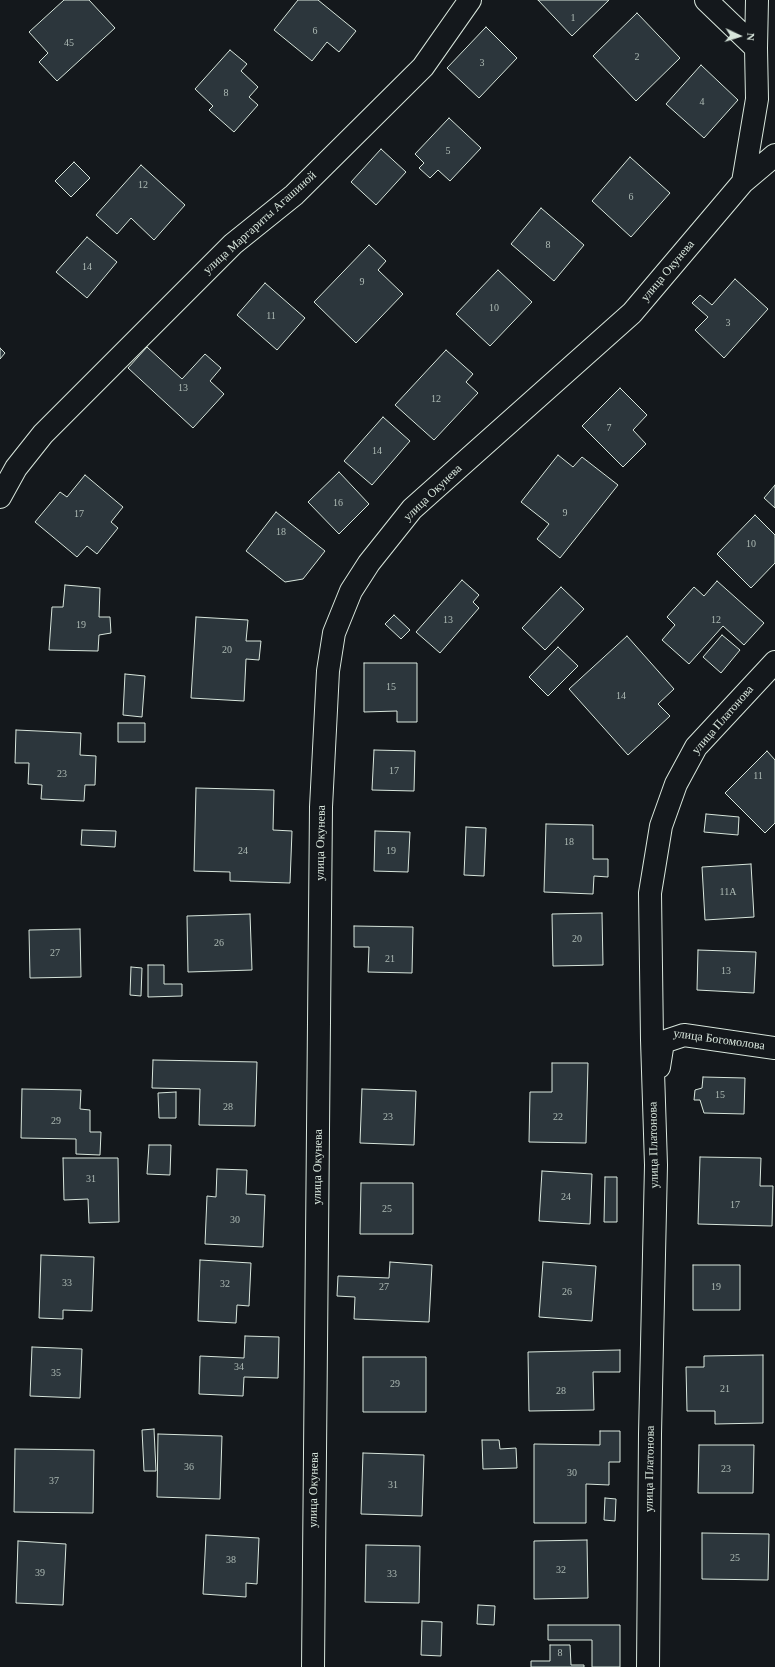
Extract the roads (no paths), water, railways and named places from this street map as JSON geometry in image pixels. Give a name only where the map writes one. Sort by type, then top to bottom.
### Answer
[{"type":"street","name":"улица Маргариты Агашиной","points":[[0,497],[16,468],[43,434],[233,244],[294,195],[423,67],[470,0]]},
{"type":"street","points":[[706,0],[756,48]]},
{"type":"street","points":[[743,182],[757,98],[757,0]]},
{"type":"street","name":"улица Окунева","points":[[313,1667],[321,807],[328,671],[334,633],[351,591],[369,563],[412,509],[632,314],[743,182],[775,155]]},
{"type":"street","name":"улица Платонова","points":[[648,1667],[650,1426],[656,1164],[650,893],[661,826],[676,784],[696,747],[775,662]]},
{"type":"street","name":"улица Богомолова","points":[[651,984],[662,1025],[667,1033],[775,1048]]},
{"type":"street","points":[[654,1123],[659,1067],[663,1042],[684,1036]]}]
